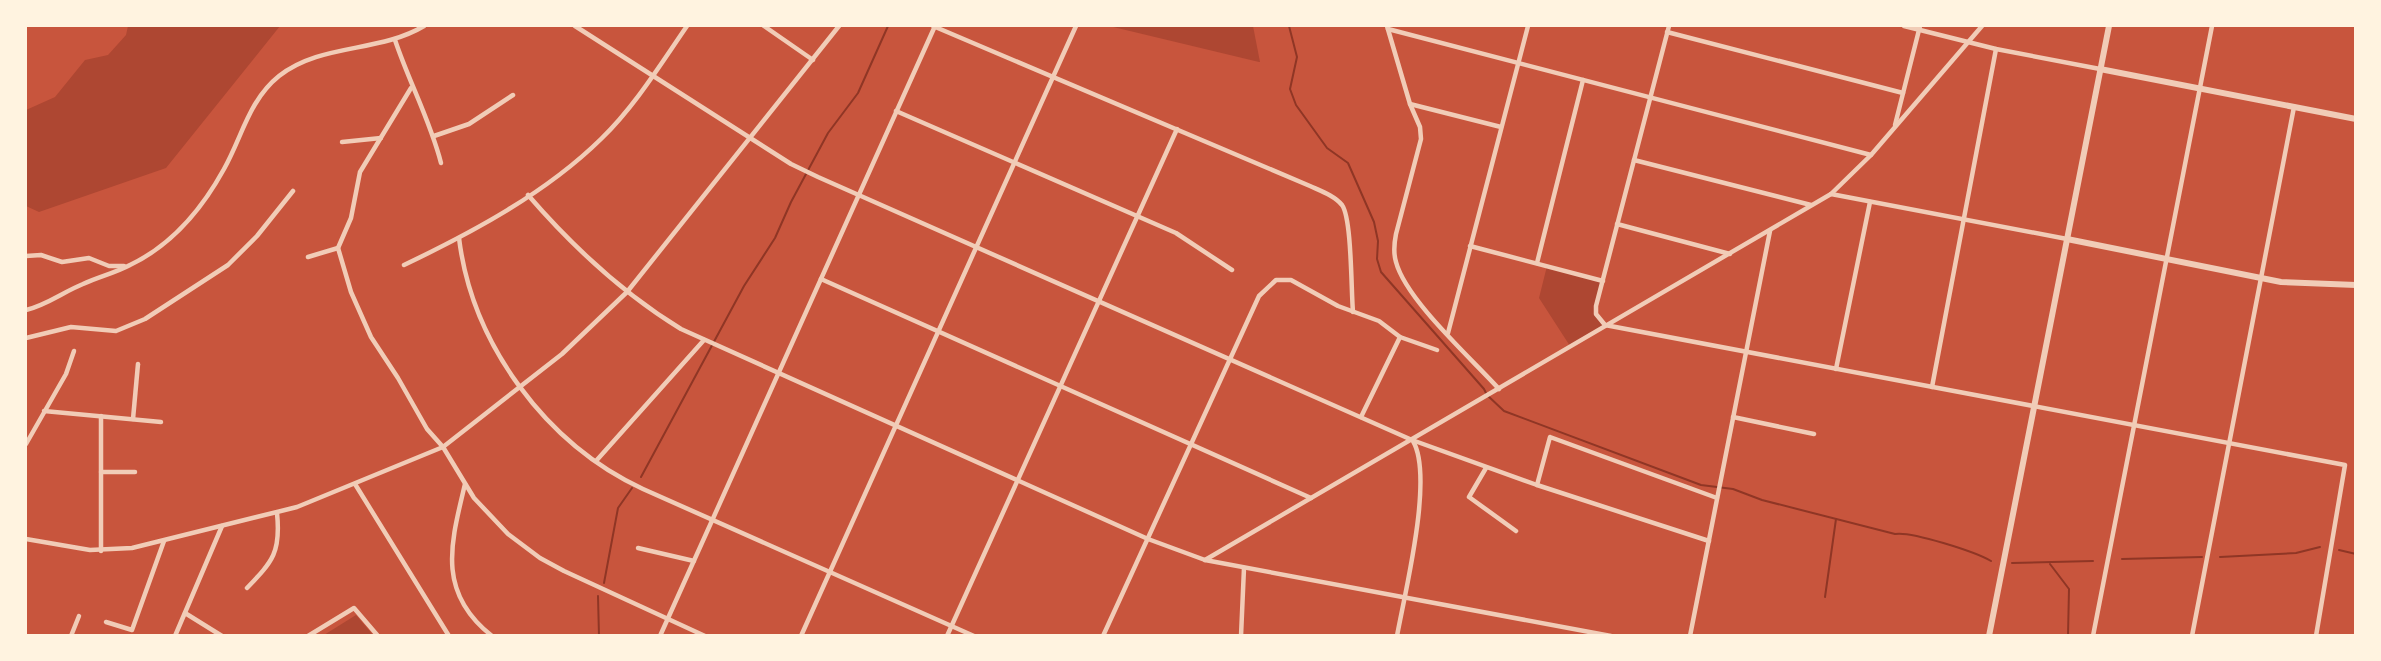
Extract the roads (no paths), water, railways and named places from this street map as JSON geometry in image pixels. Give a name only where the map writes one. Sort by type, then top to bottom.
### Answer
[{"type":"street","points":[[26,310],[130,265],[169,239],[194,215],[224,170],[255,101],[281,74],[313,58],[394,40],[424,26]]},
{"type":"street","points":[[574,26],[751,139],[818,177],[1412,440],[1486,468],[1709,541]]},
{"type":"street","points":[[404,265],[459,238],[560,174],[601,139],[637,99],[687,26]]},
{"type":"street","points":[[764,26],[813,60]]},
{"type":"street","points":[[26,539],[101,551],[164,541],[277,513],[355,484],[443,447],[568,349],[627,292],[839,26]]},
{"type":"street","points":[[660,636],[934,26],[1318,189],[1343,206],[1348,222],[1353,312]]},
{"type":"street","points":[[801,636],[1076,26]]},
{"type":"street","points":[[1448,333],[1528,26]]},
{"type":"street","points":[[1669,26],[1602,281],[1596,314],[1605,325],[2345,465],[2316,636]]},
{"type":"street","points":[[1904,26],[1919,27],[1996,49],[2355,119]]},
{"type":"street","points":[[1204,560],[1831,194],[1871,155],[1982,26]]},
{"type":"street","points":[[1989,636],[2109,26]]},
{"type":"street","points":[[2093,636],[2212,26]]},
{"type":"street","points":[[1388,27],[1871,155]]},
{"type":"street","points":[[1388,27],[1410,104],[1420,127],[1421,139],[1394,249],[1396,263],[1411,290],[1497,391]]},
{"type":"street","points":[[1895,128],[1919,27]]},
{"type":"street","points":[[1667,32],[1903,93]]},
{"type":"street","points":[[394,40],[411,88],[434,136],[441,162]]},
{"type":"street","points":[[1932,387],[1996,49]]},
{"type":"street","points":[[1537,263],[1583,80]]},
{"type":"street","points":[[411,88],[358,177],[351,218],[338,248],[351,292],[371,338],[399,378],[427,429],[443,447],[465,483],[491,517],[532,552],[591,584],[705,636]]},
{"type":"street","points":[[434,136],[468,124],[513,95]]},
{"type":"street","points":[[1410,104],[1502,127]]},
{"type":"street","points":[[2192,636],[2294,107]]},
{"type":"street","points":[[896,111],[1182,236],[1232,270]]},
{"type":"street","points":[[948,636],[1177,129]]},
{"type":"street","points":[[342,142],[381,138]]},
{"type":"street","points":[[1634,160],[1812,205]]},
{"type":"street","points":[[26,338],[71,327],[116,331],[145,319],[228,265],[257,236],[293,191]]},
{"type":"street","points":[[1831,194],[2261,278],[2301,284],[2355,285]]},
{"type":"street","points":[[528,195],[580,252],[627,292],[652,311],[705,341],[1148,539],[1204,560],[1611,636]]},
{"type":"street","points":[[1836,369],[1870,202]]},
{"type":"street","points":[[1617,224],[1730,254]]},
{"type":"street","points":[[1690,636],[1770,231]]},
{"type":"street","points":[[459,238],[465,278],[479,315],[499,355],[520,387],[545,416],[596,461],[627,481],[974,636]]},
{"type":"street","points":[[1470,246],[1602,281]]},
{"type":"street","points":[[308,257],[338,248]]},
{"type":"street","points":[[26,256],[41,255],[62,262],[89,258],[109,266],[130,265]]},
{"type":"street","points":[[820,279],[1311,498]]},
{"type":"street","points":[[1104,636],[1262,291],[1276,280],[1291,280],[1353,312],[1379,321],[1400,337],[1437,350]]},
{"type":"street","points":[[1361,417],[1400,337]]},
{"type":"street","points":[[596,461],[705,341]]},
{"type":"street","points":[[26,444],[66,374],[74,351]]},
{"type":"street","points":[[133,419],[138,364]]},
{"type":"street","points":[[44,411],[161,422]]},
{"type":"street","points":[[101,416],[101,551]]},
{"type":"street","points":[[1733,417],[1814,434]]},
{"type":"street","points":[[1536,485],[1550,437],[1718,495]]},
{"type":"street","points":[[1396,636],[1418,513],[1421,470],[1419,451],[1412,440]]},
{"type":"street","points":[[1486,468],[1469,497],[1516,531]]},
{"type":"street","points":[[101,472],[135,472]]},
{"type":"street","points":[[465,483],[450,568],[463,604],[476,622],[492,636]]},
{"type":"street","points":[[355,484],[449,636]]},
{"type":"street","points":[[247,588],[268,566],[276,551],[279,534],[277,513]]},
{"type":"street","points":[[175,636],[222,526]]},
{"type":"street","points":[[106,622],[132,630],[164,541]]},
{"type":"street","points":[[638,548],[694,561]]},
{"type":"street","points":[[1241,636],[1244,568]]},
{"type":"street","points":[[313,635],[354,608],[378,636]]},
{"type":"street","points":[[185,613],[222,636]]},
{"type":"street","points":[[71,636],[79,616]]},
{"type":"waterway","points":[[641,477],[744,286],[775,238],[791,202],[828,133],[858,93],[888,26]]},
{"type":"waterway","points":[[1289,26],[1297,57],[1290,89],[1296,105],[1327,148],[1348,163],[1374,222],[1378,241],[1377,259],[1381,272],[1487,395],[1504,411],[1701,485],[1733,489],[1762,500],[1895,534],[1928,539],[1991,561]]},
{"type":"waterway","points":[[604,583],[618,508],[632,488]]},
{"type":"waterway","points":[[1825,597],[1836,519]]},
{"type":"waterway","points":[[2220,557],[2296,553],[2320,547]]},
{"type":"waterway","points":[[2339,550],[2356,554]]},
{"type":"waterway","points":[[2122,559],[2202,557]]},
{"type":"waterway","points":[[2012,563],[2093,561]]},
{"type":"waterway","points":[[2050,564],[2069,589],[2068,636]]},
{"type":"waterway","points":[[598,596],[599,636]]}]
